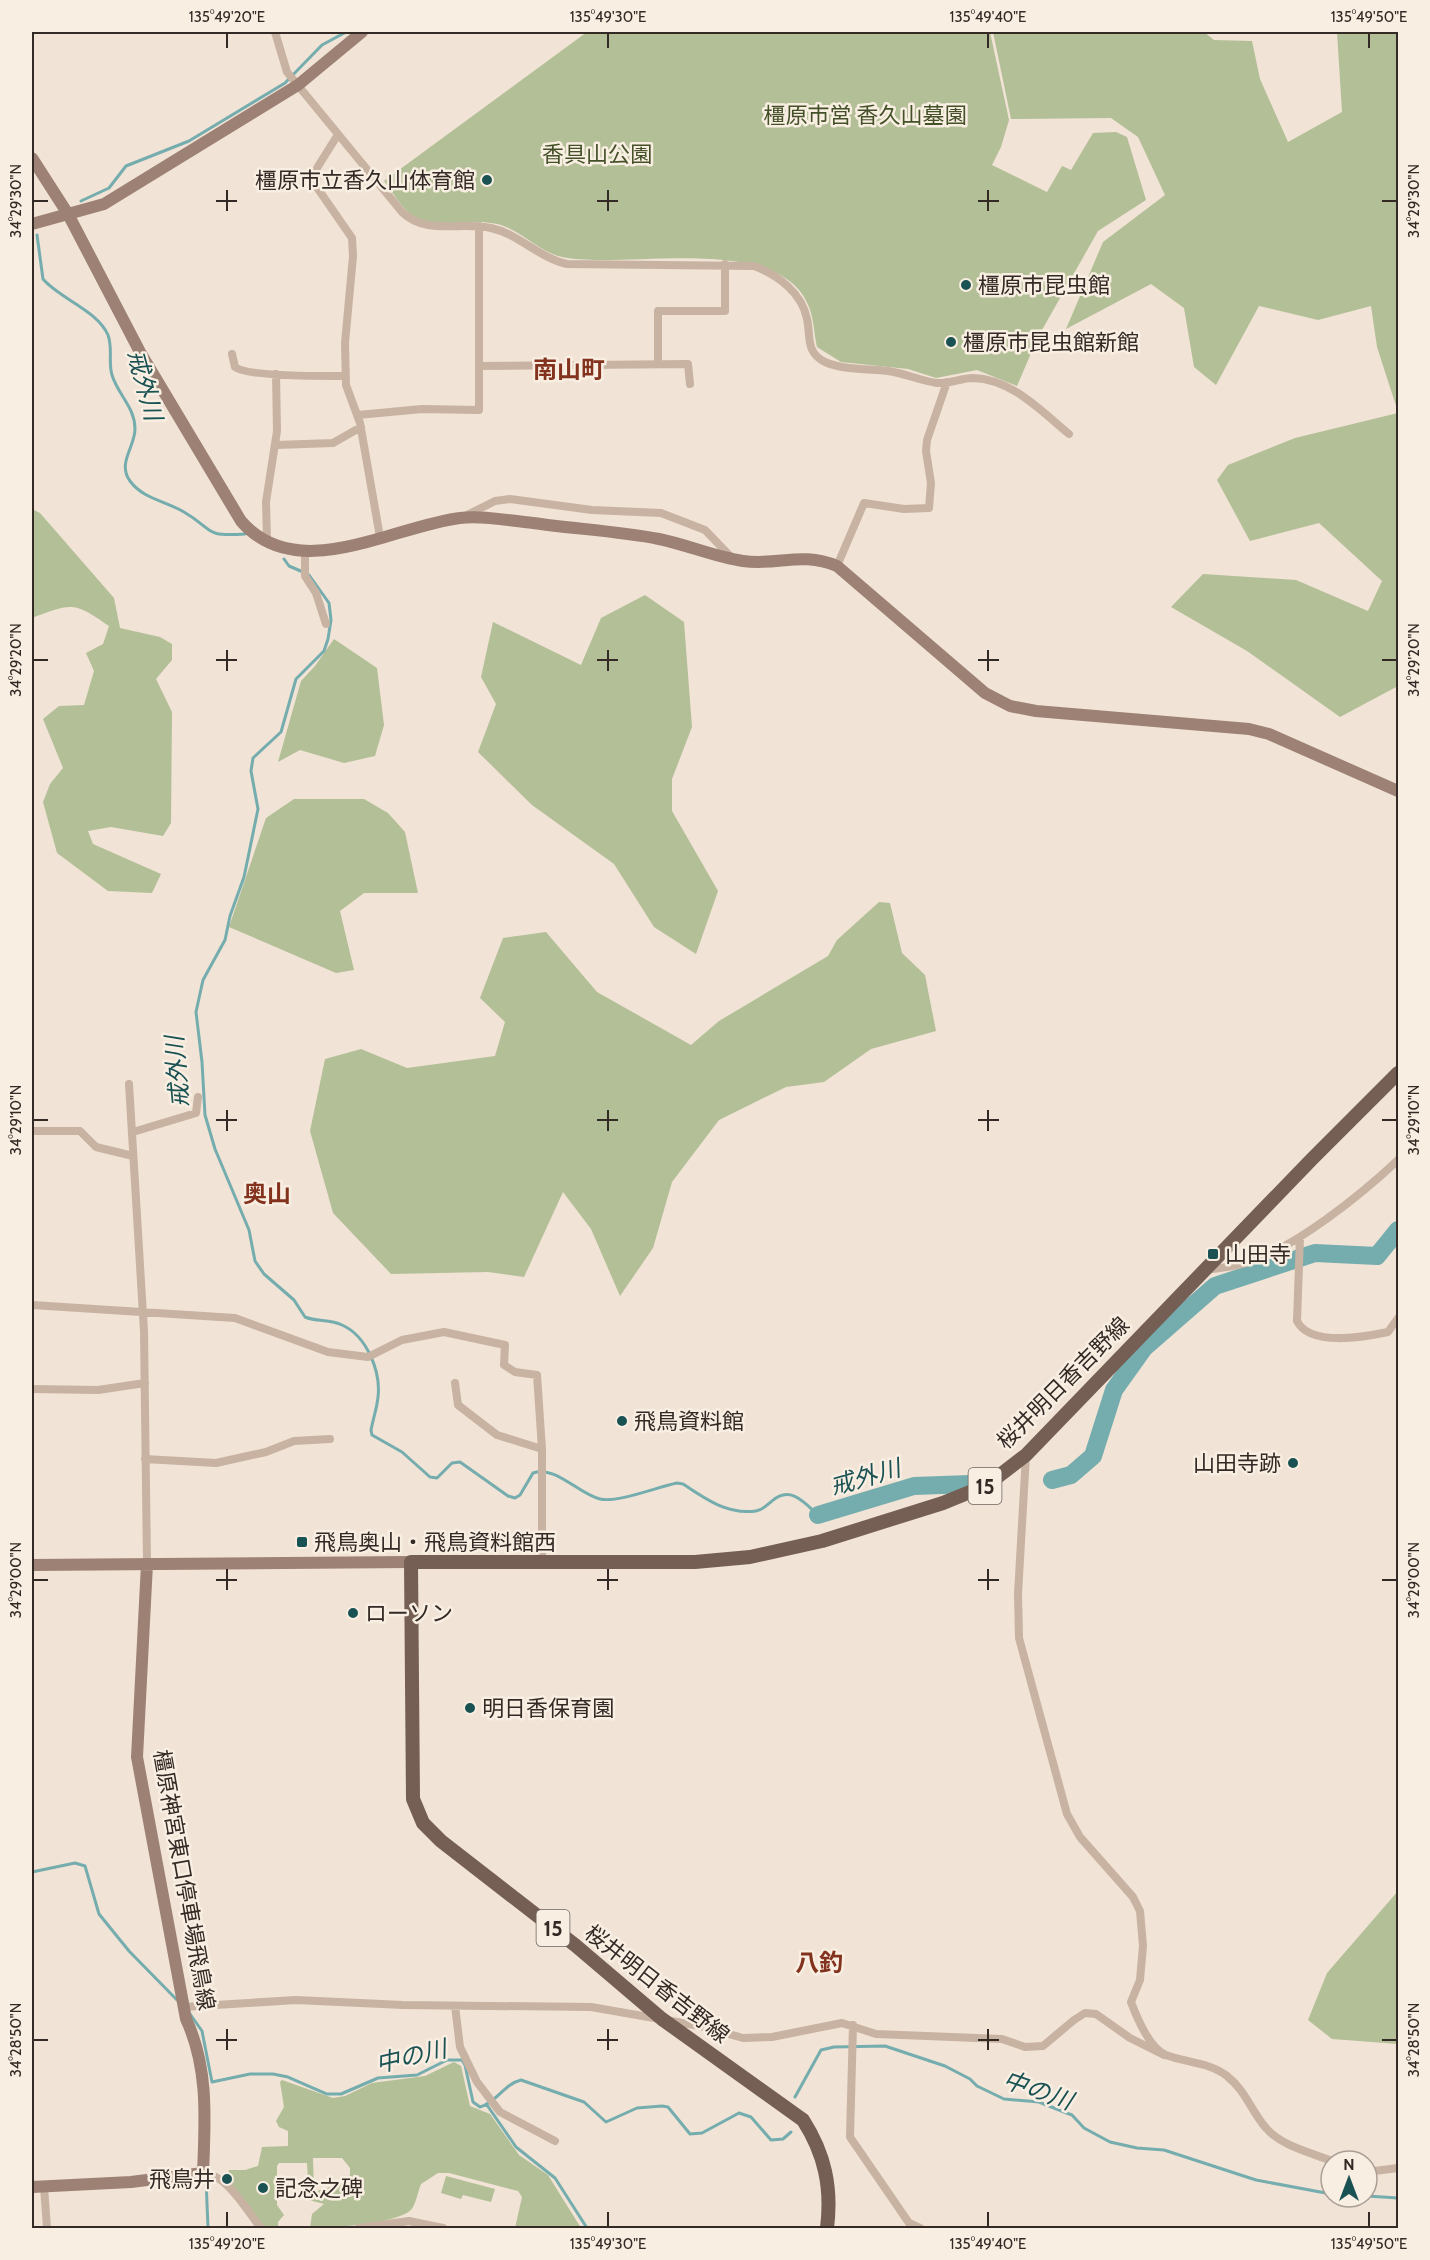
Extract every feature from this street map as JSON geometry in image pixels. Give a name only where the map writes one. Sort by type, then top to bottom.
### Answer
[{"type":"main road","name":"桜井明日香吉野線","points":[[827,2229],[830,2202],[824,2163],[816,2140],[802,2120],[662,2019],[575,1945],[441,1841],[423,1823],[413,1799],[411,1562],[542,1560],[695,1562],[750,1557],[822,1540],[943,1503],[987,1485],[1026,1455],[1202,1271],[1398,1073]]},
{"type":"street","points":[[275,32],[287,72],[337,136],[408,218],[425,226],[479,226],[501,231],[550,259],[567,264],[754,266],[765,270],[792,291],[804,308],[811,351],[818,358],[836,365],[907,374],[938,383],[980,378],[1013,389],[1069,434]]},
{"type":"street","points":[[32,224],[104,204],[298,85],[362,32]]},
{"type":"street","points":[[337,136],[315,176],[320,193],[348,230],[353,246],[345,343],[345,376],[348,393],[361,428],[380,537]]},
{"type":"street","points":[[32,158],[68,214],[140,352],[241,521],[282,549],[305,552],[339,548],[462,517],[495,501],[510,499],[592,510],[661,513],[705,530],[733,559]]},
{"type":"street","points":[[358,415],[422,410],[479,410],[479,226]]},
{"type":"street","points":[[658,364],[658,311],[725,311],[725,264]]},
{"type":"street","points":[[232,354],[238,370],[288,377],[345,376]]},
{"type":"street","points":[[479,366],[688,364],[690,384]]},
{"type":"street","points":[[267,540],[266,502],[276,445],[276,374]]},
{"type":"street","points":[[837,566],[864,503],[904,509],[929,508],[931,483],[926,451],[927,440],[947,382]]},
{"type":"street","points":[[276,445],[333,443],[361,428]]},
{"type":"street","points":[[462,517],[498,519],[651,538],[733,559],[764,563],[801,557],[837,566],[986,693],[1010,706],[1109,719],[1250,729],[1288,740],[1398,791]]},
{"type":"street","points":[[305,552],[305,572],[316,593],[326,624]]},
{"type":"street","points":[[129,1084],[145,1383],[147,1564]]},
{"type":"street","points":[[133,1132],[196,1113],[198,1098]]},
{"type":"street","points":[[32,1131],[80,1131],[96,1147],[133,1156]]},
{"type":"street","points":[[1202,1271],[1245,1263],[1272,1253],[1300,1236],[1398,1160]]},
{"type":"street","points":[[1300,1236],[1297,1321],[1300,1328],[1311,1335],[1365,1336],[1388,1332],[1398,1318]]},
{"type":"street","points":[[32,1305],[235,1318],[328,1352],[371,1356],[402,1340],[444,1332],[505,1345],[504,1365],[515,1372],[537,1375],[542,1449],[542,1560]]},
{"type":"street","points":[[32,1389],[98,1390],[145,1383]]},
{"type":"street","points":[[454,1383],[458,1405],[497,1435],[542,1449]]},
{"type":"street","points":[[146,1459],[216,1463],[266,1452],[294,1441],[330,1439]]},
{"type":"street","points":[[1026,1455],[1018,1594],[1019,1638],[1067,1814],[1080,1837],[1133,1897],[1140,1911],[1143,1946],[1140,1980],[1131,2002],[1150,2039],[1164,2055]]},
{"type":"street","points":[[32,1565],[411,1562]]},
{"type":"street","name":"橿原神宮東口停車場飛鳥線","points":[[147,1564],[137,1757],[184,2007],[194,2035],[205,2089],[203,2174]]},
{"type":"street","points":[[184,2007],[296,2000],[454,2006],[591,2007],[662,2019],[743,2038],[772,2037],[812,2031],[830,2024],[853,2025],[876,2034],[1002,2039],[1025,2047],[1043,2046],[1085,2013],[1096,2014],[1130,2038],[1164,2055],[1207,2065],[1226,2075],[1243,2091],[1266,2129],[1282,2140],[1319,2156]]},
{"type":"street","points":[[454,2006],[460,2047],[477,2082],[487,2096],[500,2112],[555,2141]]},
{"type":"street","points":[[853,2025],[850,2137],[909,2223],[920,2229]]},
{"type":"street","points":[[1379,2170],[1398,2168]]},
{"type":"street","points":[[47,2229],[38,2187],[131,2182],[213,2174],[224,2183],[261,2229]]},
{"type":"street","points":[[359,2229],[408,2221],[443,2229]]},
{"type":"green space","name":"香具山公園","points":[[587,32],[990,32],[1009,120],[1001,147],[992,165],[1047,192],[1062,166],[1071,170],[1093,133],[1116,132],[1127,137],[1146,200],[1098,231],[1038,337],[1017,386],[977,370],[936,378],[908,369],[841,362],[817,347],[809,307],[793,284],[767,269],[735,261],[698,258],[590,260],[562,257],[497,224],[486,222],[429,223],[418,219],[405,209],[384,181]]},
{"type":"green space","points":[[993,32],[1204,32],[1214,40],[1252,41],[1260,79],[1288,142],[1342,112],[1337,32],[1398,32],[1398,412],[1377,347],[1371,306],[1318,320],[1259,306],[1216,385],[1194,367],[1184,308],[1151,284],[1066,329],[1103,242],[1165,195],[1138,137],[1111,118],[1011,119]]},
{"type":"green space","points":[[1398,413],[1398,686],[1340,717],[1247,651],[1171,607],[1203,574],[1296,580],[1368,611],[1382,581],[1319,523],[1250,541],[1217,480],[1228,465],[1295,438]]},
{"type":"green space","points":[[32,509],[40,513],[114,598],[120,628],[160,637],[172,644],[172,660],[156,679],[172,712],[171,823],[163,836],[111,827],[88,831],[93,844],[161,874],[152,893],[108,891],[57,853],[43,802],[50,784],[63,768],[43,719],[59,706],[84,705],[94,671],[86,653],[103,644],[109,626],[88,612],[72,607],[56,609],[32,618]]},
{"type":"green space","points":[[645,595],[684,622],[692,727],[672,779],[672,811],[718,891],[696,954],[654,927],[614,864],[532,805],[478,752],[496,704],[481,677],[493,622],[581,665],[601,618]]},
{"type":"green space","points":[[334,639],[377,668],[384,725],[375,756],[344,763],[300,750],[278,762],[301,681]]},
{"type":"green space","points":[[294,799],[364,799],[388,813],[405,832],[418,893],[364,893],[340,911],[354,970],[336,973],[229,927],[266,818]]},
{"type":"green space","points":[[879,902],[890,903],[902,953],[925,975],[936,1031],[871,1049],[824,1082],[786,1087],[719,1120],[672,1182],[653,1248],[620,1296],[591,1229],[563,1192],[524,1277],[488,1272],[391,1274],[333,1213],[310,1131],[325,1059],[361,1049],[407,1068],[495,1056],[505,1022],[480,998],[503,938],[546,932],[597,992],[691,1045],[719,1021],[828,956],[837,940]]},
{"type":"green space","points":[[1398,1891],[1398,2044],[1332,2039],[1308,2020],[1327,1973]]},
{"type":"green space","points":[[454,2062],[461,2066],[470,2106],[490,2114],[519,2155],[548,2175],[581,2228],[515,2228],[522,2197],[518,2191],[449,2173],[438,2173],[421,2184],[413,2207],[403,2215],[378,2222],[310,2228],[312,2214],[324,2204],[309,2200],[307,2163],[279,2163],[277,2166],[277,2205],[284,2215],[278,2222],[278,2228],[265,2228],[228,2180],[229,2170],[245,2170],[258,2166],[262,2147],[288,2146],[288,2131],[279,2127],[276,2121],[284,2107],[280,2082],[282,2080],[333,2098],[345,2096],[372,2083],[425,2076]],"holes":[[[313,2158],[342,2158],[350,2168],[350,2175],[343,2183],[314,2192]]]},
{"type":"green space","points":[[446,2176],[495,2189],[491,2202],[463,2195],[461,2199],[441,2193]]},
{"type":"waterway","name":"戒外川","points":[[81,201],[109,188],[126,166],[189,141],[285,83],[322,45],[346,32]]},
{"type":"waterway","name":"戒外川","points":[[37,235],[43,279],[96,319],[108,335],[112,375],[134,421],[134,436],[125,468],[130,481],[141,492],[177,508],[210,531],[222,534],[245,534]]},
{"type":"waterway","name":"戒外川","points":[[284,559],[289,566],[303,572]]},
{"type":"waterway","name":"戒外川","points":[[309,575],[329,603],[331,620],[328,639],[324,651],[296,679],[281,732],[253,758],[251,771],[258,809],[244,877],[230,916],[225,940],[203,980],[196,1012],[205,1115],[215,1149],[249,1230],[255,1261],[264,1274],[294,1300],[305,1317],[337,1323],[359,1337],[375,1366],[377,1377],[378,1397],[372,1435],[402,1452],[430,1477],[437,1478],[452,1463],[460,1462],[508,1496],[515,1498],[520,1495],[533,1473],[542,1472],[559,1476],[583,1492],[608,1500],[677,1483],[683,1484],[717,1505],[736,1511],[758,1510],[779,1496],[791,1495],[818,1515]]},
{"type":"waterway","name":"戒外川","points":[[1052,1480],[1071,1475],[1093,1456],[1114,1390],[1144,1348],[1215,1286],[1315,1253],[1377,1256],[1398,1230]]},
{"type":"waterway","name":"戒外川","points":[[818,1515],[914,1486],[970,1484]]},
{"type":"waterway","name":"中の川","points":[[32,1872],[75,1863],[85,1866],[99,1914],[129,1951],[177,2000]]},
{"type":"waterway","name":"中の川","points":[[190,2014],[202,2031],[212,2082],[250,2074],[273,2074],[288,2077],[327,2094],[341,2094],[378,2078],[417,2075],[447,2060],[462,2060],[473,2102],[480,2107],[491,2102],[510,2085],[521,2080],[584,2102],[606,2122],[637,2108],[662,2106],[668,2107],[690,2134],[702,2133],[739,2113],[751,2117],[771,2140],[783,2139],[791,2132]]},
{"type":"waterway","name":"中の川","points":[[795,2097],[821,2050],[834,2047],[885,2046],[945,2066],[970,2079],[977,2086],[1004,2099],[1039,2102],[1072,2115],[1084,2128],[1110,2142],[1137,2148],[1164,2150],[1256,2180],[1319,2192]]},
{"type":"waterway","points":[[487,2105],[516,2147],[555,2178],[587,2228]]},
{"type":"waterway","points":[[206,2179],[208,2228]]},
{"type":"waterway","name":"中の川","points":[[1379,2197],[1398,2198]]},
{"type":"place","name":"橿原市立香久山体育館","points":[[487,180]]},
{"type":"place","name":"橿原市昆虫館","points":[[966,285]]},
{"type":"place","name":"橿原市昆虫館新館","points":[[951,342]]},
{"type":"place","name":"山田寺","points":[[1213,1254]]},
{"type":"place","name":"飛鳥資料館","points":[[622,1421]]},
{"type":"place","name":"山田寺跡","points":[[1293,1463]]},
{"type":"place","name":"飛鳥奥山・飛鳥資料館西","points":[[302,1542]]},
{"type":"place","name":"ローソン","points":[[353,1613]]},
{"type":"place","name":"明日香保育園","points":[[470,1708]]},
{"type":"place","name":"飛鳥井","points":[[227,2179]]},
{"type":"place","name":"記念之碑","points":[[263,2188]]},
{"type":"district","name":"南山町","points":[[569,369]]},
{"type":"district","name":"奥山","points":[[267,1193]]},
{"type":"district","name":"八釣","points":[[819,1962]]},
{"type":"park label","name":"橿原市営 香久山墓園","points":[[865,115]]}]
